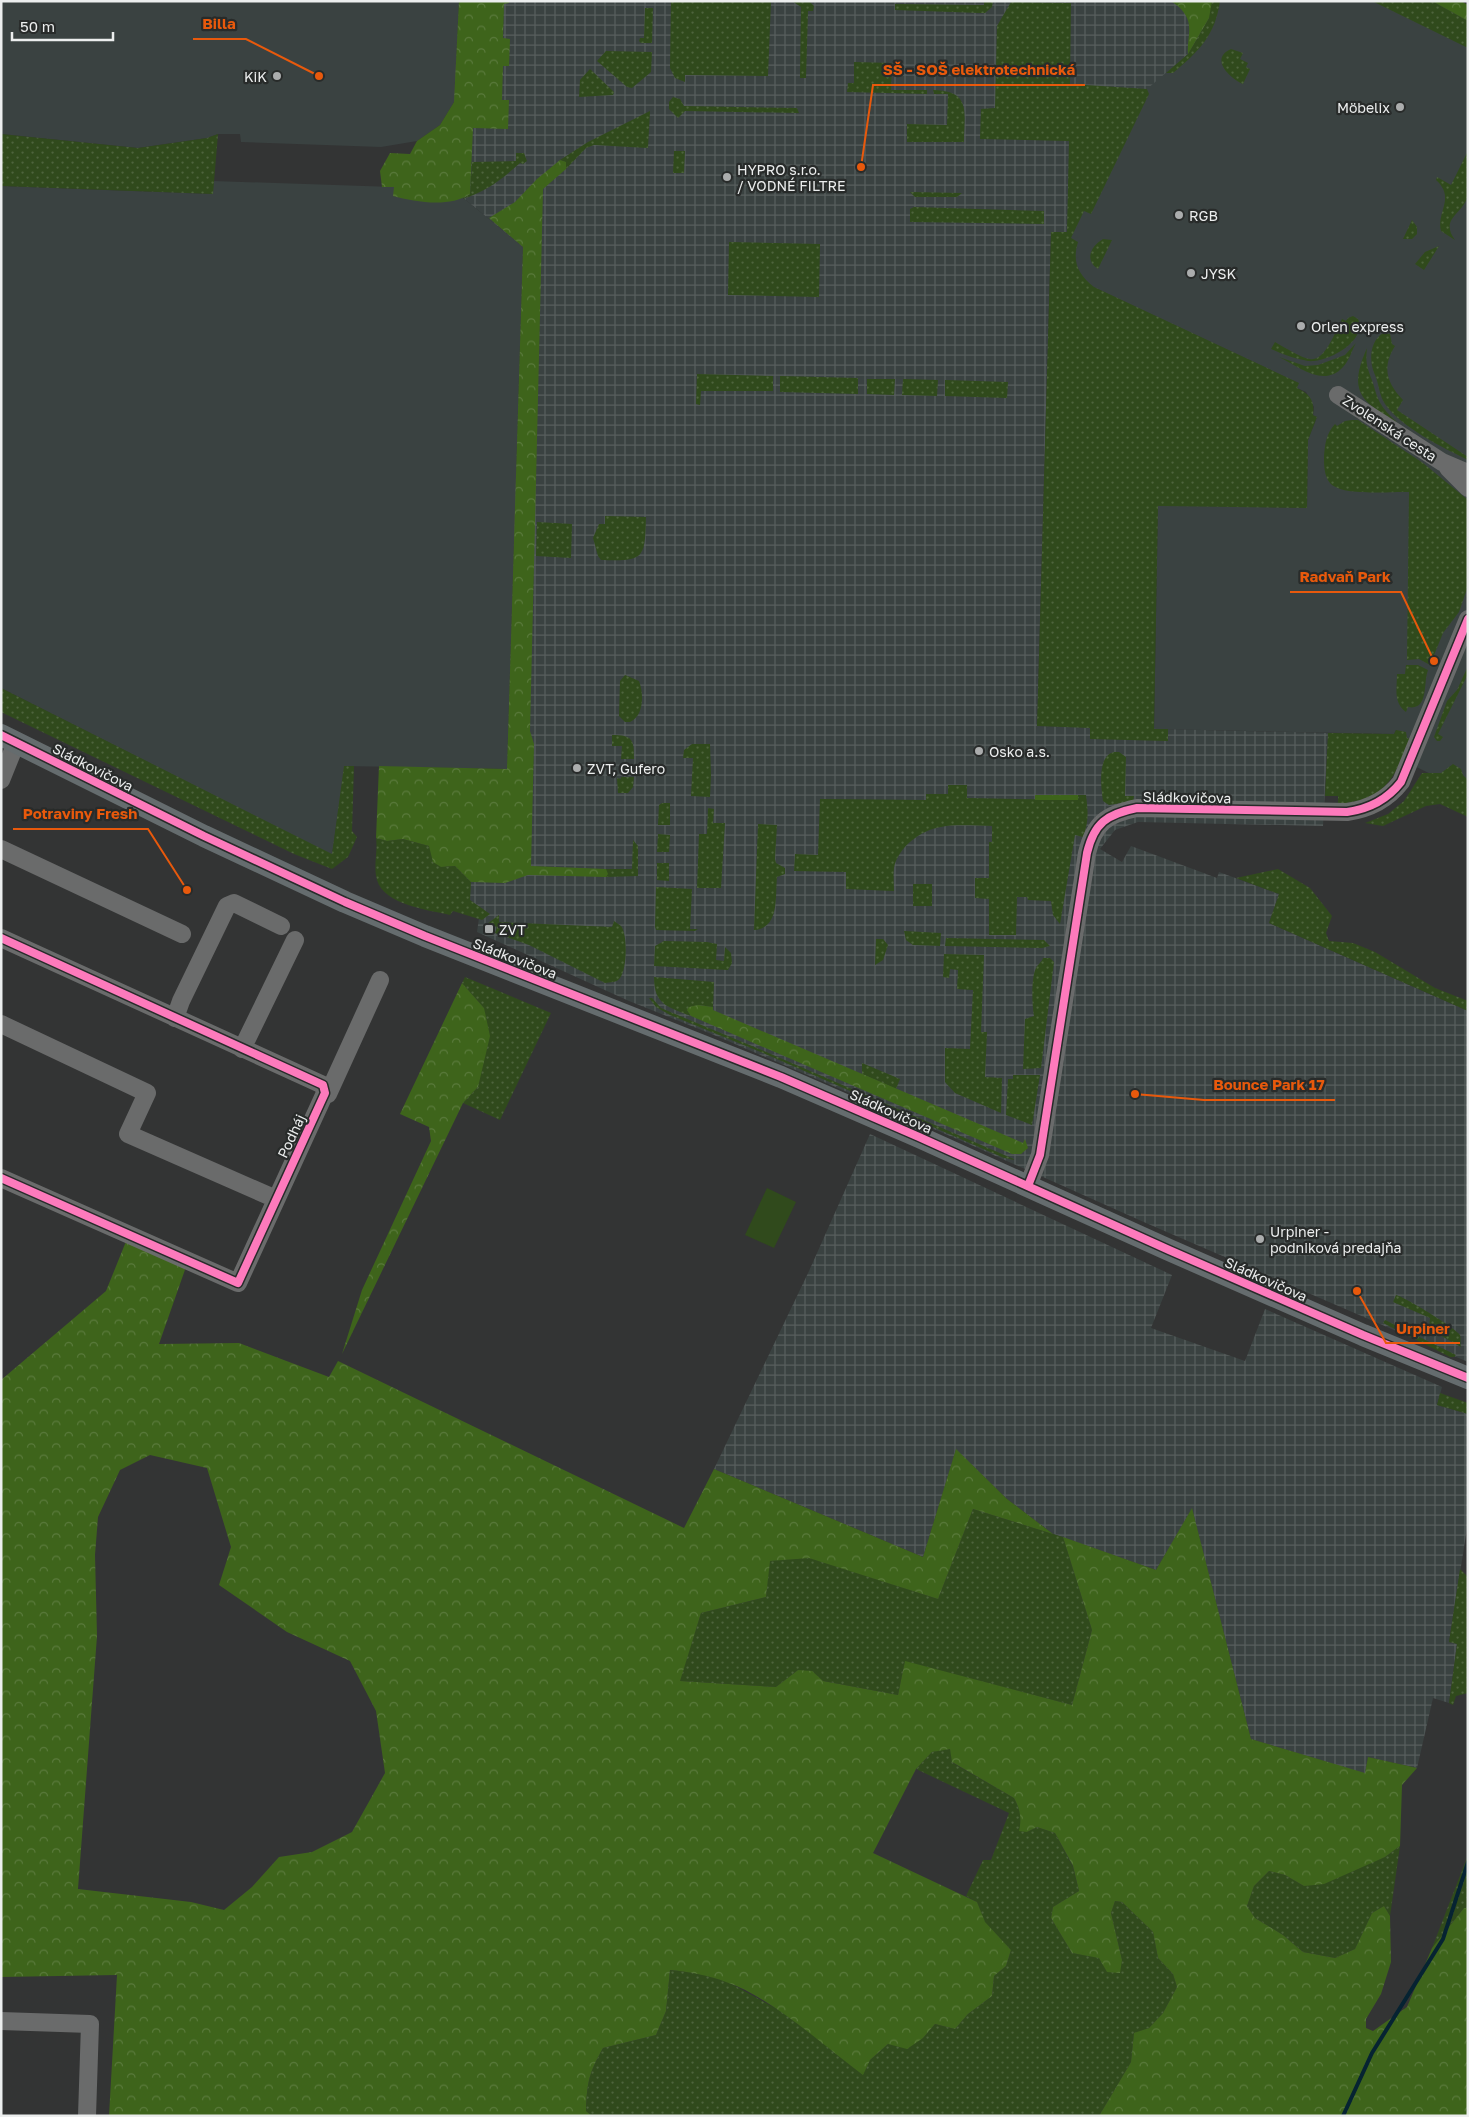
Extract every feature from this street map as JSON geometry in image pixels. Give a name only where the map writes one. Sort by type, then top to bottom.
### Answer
[{"type":"main road","name":"Sládkovičova","points":[[9,739],[212,840],[345,902],[425,936],[781,1077],[1363,1335],[1468,1378]]},
{"type":"street","name":"Zvolenská cesta","points":[[1338,394],[1442,462],[1468,473]]},
{"type":"street","name":"Zvolenská cesta","points":[[1442,462],[1468,488]]},
{"type":"street","name":"Sládkovičova","points":[[1028,1186],[1040,1155],[1087,853],[1095,829],[1105,819],[1120,812],[1137,808],[1346,812],[1377,803],[1394,791],[1400,782],[1468,619]]},
{"type":"street","name":"Sládkovičova","points":[[1,780],[9,739]]},
{"type":"street","points":[[1,849],[182,934]]},
{"type":"street","points":[[175,1018],[181,1001],[227,906],[234,903],[281,926]]},
{"type":"street","name":"Podháj","points":[[1,938],[324,1085],[325,1093],[238,1283],[1,1178]]},
{"type":"street","points":[[242,1049],[295,940]]},
{"type":"street","points":[[328,1094],[380,980]]},
{"type":"street","points":[[1,1024],[147,1093],[128,1134],[276,1199]]},
{"type":"street","points":[[1,2021],[90,2024],[87,2116]]},
{"type":"shaded area","points":[[1,1],[459,1],[454,102],[440,125],[417,141],[381,147],[241,142],[240,134],[218,134],[207,138],[138,148],[1,134]]},
{"type":"shaded area","name":"ZVT","points":[[459,1],[1170,1],[1209,18],[1188,54],[1147,89],[1069,141],[1067,232],[1051,232],[1037,726],[1328,733],[1323,826],[1138,822],[1115,830],[1100,849],[1122,862],[1131,846],[1217,878],[1219,872],[1279,894],[1269,923],[1468,1011],[1468,1362],[971,1145],[714,1035],[629,1001],[477,932],[480,911],[467,902],[467,878],[507,769],[523,247],[450,187]]},
{"type":"shaded area","points":[[1212,1],[1432,1],[1468,21],[1468,792],[1402,760],[1407,738],[1396,730],[1394,734],[1154,729],[1158,505],[1307,508],[1308,440],[1317,417],[1313,416],[1314,407],[1306,392],[1297,388],[1298,383],[1050,267],[1069,141]]},
{"type":"shaded area","points":[[213,181],[450,187],[523,247],[507,769],[345,766],[332,855],[1,688],[1,186],[212,194]]},
{"type":"shaded area","points":[[870,1134],[1172,1275],[1151,1328],[1245,1361],[1265,1309],[1442,1387],[1437,1405],[1468,1414],[1468,1522],[1449,1642],[1457,1644],[1449,1703],[1433,1698],[1417,1768],[1368,1757],[1365,1774],[1251,1739],[1192,1509],[1156,1570],[1053,1534],[1007,1499],[956,1450],[923,1557],[714,1469],[809,1271]]},
{"type":"green space","points":[[459,1],[509,1],[509,3],[504,4],[503,38],[510,39],[509,66],[503,66],[502,100],[509,100],[508,129],[473,128],[470,194],[452,201],[442,202],[422,202],[393,196],[394,187],[382,187],[380,171],[390,153],[410,154],[417,141],[440,125],[454,102]]},
{"type":"green space","points":[[671,1],[771,1],[768,76],[685,75],[685,82],[675,78],[670,68]]},
{"type":"green space","points":[[792,1],[809,1],[814,6],[813,11],[808,11],[806,78],[800,78],[801,7]]},
{"type":"green space","points":[[984,1],[993,1],[992,7],[985,13],[895,10],[895,4],[984,5]]},
{"type":"green space","points":[[1170,1],[1220,1],[1218,13],[1210,33],[1198,50],[1173,73],[1166,73],[1188,54],[1209,18]]},
{"type":"green space","points":[[1170,1],[1212,1],[1209,18],[1188,54],[1189,22],[1180,8]]},
{"type":"green space","points":[[1372,1],[1432,1],[1468,21],[1468,48]]},
{"type":"green space","points":[[1432,1],[1461,1],[1468,5],[1468,21]]},
{"type":"green space","points":[[1011,2],[1071,3],[1070,84],[1147,89],[1149,94],[1091,214],[1084,211],[1071,238],[1078,242],[1076,262],[1080,272],[1094,287],[1299,383],[1297,388],[1311,398],[1313,415],[1317,417],[1308,440],[1307,508],[1158,506],[1154,729],[1168,729],[1168,741],[1090,739],[1090,728],[1037,726],[1051,232],[1067,232],[1069,141],[980,139],[981,109],[995,108],[997,26]]},
{"type":"green space","points":[[645,8],[653,8],[652,43],[641,43],[639,41],[640,38],[644,38]]},
{"type":"green space","points":[[1231,49],[1243,53],[1240,59],[1248,63],[1246,67],[1250,69],[1243,84],[1228,73],[1222,63],[1225,53]]},
{"type":"green space","points":[[606,51],[652,52],[651,72],[632,88],[627,87],[597,61]]},
{"type":"green space","points":[[854,62],[892,63],[891,90],[927,90],[927,94],[847,92],[848,83],[854,83]]},
{"type":"green space","points":[[590,69],[614,92],[613,95],[579,97],[580,80]]},
{"type":"green space","points":[[933,90],[946,91],[960,99],[964,113],[964,142],[907,142],[907,124],[947,125],[948,94],[934,94]]},
{"type":"green space","points":[[673,97],[680,99],[684,106],[797,108],[799,113],[685,111],[678,118],[669,109],[669,102]]},
{"type":"green space","points":[[650,111],[648,148],[594,145],[586,148],[566,169],[565,162],[560,160],[588,142]]},
{"type":"green space","points":[[1,134],[138,148],[207,138],[218,134],[213,194],[1,186]]},
{"type":"green space","points":[[674,151],[685,151],[684,173],[673,173]]},
{"type":"green space","points":[[1468,151],[1468,195],[1466,201],[1451,221],[1450,226],[1455,240],[1441,231],[1440,224],[1445,193],[1436,180],[1437,177],[1451,185]]},
{"type":"green space","points":[[516,153],[524,153],[527,161],[523,164],[520,163],[486,189],[462,199],[470,194],[472,162],[516,161]]},
{"type":"green space","points":[[560,160],[566,162],[566,169],[543,189],[530,731],[534,744],[531,866],[606,869],[608,874],[606,877],[528,875],[505,883],[471,882],[455,866],[441,867],[433,862],[429,846],[403,839],[387,841],[376,838],[379,766],[507,769],[523,247],[489,218],[515,202],[537,179]]},
{"type":"green space","points":[[910,192],[962,193],[957,197],[915,197]]},
{"type":"green space","points":[[914,207],[1044,211],[1044,224],[910,222],[910,209]]},
{"type":"green space","points":[[1412,220],[1417,227],[1417,234],[1412,239],[1403,239]]},
{"type":"green space","points":[[1103,239],[1112,240],[1098,269],[1091,262],[1090,257],[1092,249]]},
{"type":"green space","points":[[729,242],[820,244],[819,297],[728,295]]},
{"type":"green space","points":[[1439,246],[1424,270],[1415,264],[1425,252]]},
{"type":"green space","points":[[1353,316],[1358,319],[1360,327],[1357,335],[1344,349],[1335,354],[1316,361],[1308,361],[1271,349],[1275,342],[1302,357],[1315,359],[1325,351],[1342,319],[1346,321]]},
{"type":"green space","points":[[1383,333],[1390,334],[1392,344],[1395,346],[1387,368],[1393,387],[1403,400],[1397,410],[1468,457],[1468,460],[1412,429],[1392,413],[1385,404],[1381,397],[1371,358],[1375,342]]},
{"type":"green space","points":[[1356,343],[1343,367],[1336,373],[1328,376],[1311,374],[1279,357],[1305,366],[1318,365],[1345,355]]},
{"type":"green space","points":[[1367,348],[1367,367],[1380,402],[1401,426],[1377,410],[1362,396],[1358,377]]},
{"type":"green space","points":[[697,374],[773,376],[773,391],[701,391],[700,405],[696,404]]},
{"type":"green space","points":[[780,376],[858,378],[858,394],[780,392]]},
{"type":"green space","points":[[867,379],[895,379],[894,395],[867,394]]},
{"type":"green space","points":[[903,379],[938,380],[937,396],[902,395]]},
{"type":"green space","points":[[945,380],[1008,382],[1007,398],[945,396]]},
{"type":"green space","points":[[1358,420],[1423,463],[1468,500],[1468,586],[1459,612],[1443,633],[1430,665],[1419,659],[1407,660],[1409,492],[1356,492],[1345,490],[1330,483],[1325,474],[1324,452],[1326,439],[1335,424],[1337,426],[1345,421]]},
{"type":"green space","points":[[605,516],[646,517],[645,542],[643,550],[639,555],[626,560],[601,560],[593,538],[599,524],[605,524]]},
{"type":"green space","points":[[537,522],[572,524],[571,558],[536,556]]},
{"type":"green space","points":[[1406,665],[1418,665],[1428,670],[1422,700],[1415,707],[1408,707],[1406,712],[1397,700],[1396,690],[1397,674],[1405,674]]},
{"type":"green space","points":[[1468,666],[1468,674],[1438,734],[1443,737],[1440,741],[1437,741],[1434,737],[1447,701],[1457,690]]},
{"type":"green space","points":[[625,675],[639,681],[642,692],[642,704],[638,715],[630,722],[625,722],[619,716],[620,681]]},
{"type":"green space","points":[[1,688],[332,854],[344,766],[354,766],[352,831],[357,837],[348,857],[332,869],[294,854],[1,712]]},
{"type":"green space","points":[[1396,730],[1406,732],[1407,738],[1411,739],[1399,765],[1386,785],[1367,798],[1354,802],[1338,804],[1338,796],[1325,796],[1328,733],[1394,734]]},
{"type":"green space","points":[[612,735],[624,736],[631,740],[634,747],[634,759],[621,759],[622,746],[612,746]]},
{"type":"green space","points":[[692,744],[710,744],[710,797],[691,796],[693,758],[683,758],[684,750]]},
{"type":"green space","points":[[1114,752],[1119,752],[1126,757],[1125,796],[1134,796],[1133,801],[1109,805],[1103,801],[1101,773],[1105,759]]},
{"type":"green space","points":[[1453,764],[1461,769],[1463,775],[1468,780],[1468,817],[1440,804],[1426,806],[1383,826],[1365,823],[1388,814],[1404,801],[1422,773],[1441,773]]},
{"type":"green space","points":[[621,777],[634,777],[633,787],[628,793],[618,793],[617,778],[621,779]]},
{"type":"green space","points":[[948,785],[967,785],[967,798],[1078,800],[1078,795],[1086,795],[1088,811],[1086,826],[1083,837],[1075,835],[1060,924],[1053,915],[1051,901],[1028,900],[1027,897],[1017,897],[1016,935],[989,935],[989,899],[975,898],[975,878],[989,878],[989,842],[992,842],[992,826],[947,826],[933,829],[918,836],[905,847],[896,860],[894,891],[846,889],[846,872],[794,871],[795,854],[818,855],[820,799],[926,800],[926,794],[948,794]]},
{"type":"green space","points":[[1035,795],[1078,795],[1078,800],[1035,800]]},
{"type":"green space","points":[[670,803],[670,825],[658,825],[659,805]]},
{"type":"green space","points":[[708,808],[714,809],[713,823],[725,823],[721,888],[697,888],[699,834],[707,834]]},
{"type":"green space","points":[[758,824],[777,825],[775,859],[776,863],[785,868],[785,874],[777,877],[776,902],[772,918],[762,928],[754,930]]},
{"type":"green space","points":[[658,834],[670,835],[669,852],[657,852]]},
{"type":"green space","points":[[376,838],[387,841],[403,839],[429,846],[441,867],[455,866],[471,882],[470,900],[490,914],[482,920],[453,911],[450,915],[408,905],[388,895],[381,888],[377,880],[375,870]]},
{"type":"green space","points":[[633,840],[638,846],[638,876],[606,877],[606,869],[632,869]]},
{"type":"green space","points":[[657,863],[669,863],[669,881],[657,880]]},
{"type":"green space","points":[[1278,869],[1310,888],[1332,916],[1326,933],[1329,941],[1353,943],[1375,952],[1435,988],[1468,1001],[1468,1011],[1269,923],[1279,894],[1236,878]]},
{"type":"green space","points":[[913,884],[932,884],[932,906],[913,906]]},
{"type":"green space","points":[[656,887],[692,889],[690,929],[698,929],[695,931],[656,930]]},
{"type":"green space","points":[[499,915],[499,922],[612,927],[614,921],[621,926],[626,944],[624,967],[620,978],[617,981],[605,983],[529,945],[495,933],[497,927],[487,924]]},
{"type":"green space","points":[[904,931],[941,933],[940,946],[913,945],[906,940]]},
{"type":"green space","points":[[946,938],[1044,940],[1050,946],[1042,948],[945,946]]},
{"type":"green space","points":[[876,939],[883,939],[888,945],[883,960],[875,965]]},
{"type":"green space","points":[[664,941],[717,944],[716,960],[724,961],[725,947],[731,953],[732,963],[728,970],[654,966],[655,946]]},
{"type":"green space","points":[[944,954],[984,955],[981,1032],[987,1032],[985,1077],[1002,1078],[1001,1113],[955,1093],[945,1082],[945,1048],[970,1049],[973,990],[957,989],[958,970],[950,969],[949,978],[943,977]]},
{"type":"green space","points":[[1043,958],[1050,958],[1054,962],[1041,1068],[1023,1069],[1025,1019],[1034,1016],[1032,999],[1033,978],[1036,968]]},
{"type":"green space","points":[[465,977],[551,1013],[500,1120],[463,1103],[478,1087],[484,1008],[462,983]]},
{"type":"green space","points":[[654,977],[714,982],[713,1007],[698,1005],[687,1010],[691,1016],[669,1007],[664,1004],[657,994]]},
{"type":"green space","points":[[462,983],[484,1008],[490,1036],[478,1087],[463,1103],[342,1354],[362,1290],[431,1141],[429,1127],[400,1114]]},
{"type":"green space","points":[[649,998],[652,998],[661,1008],[1016,1160],[1004,1158],[763,1053],[670,1015],[656,1007]]},
{"type":"green space","points":[[698,1005],[713,1007],[713,1010],[1023,1143],[1025,1139],[1028,1148],[1021,1154],[1012,1154],[691,1016],[687,1010],[689,1007]]},
{"type":"green space","points":[[862,1063],[900,1079],[896,1089],[862,1074]]},
{"type":"green space","points":[[1013,1075],[1040,1075],[1032,1125],[1006,1115],[1008,1079],[1013,1079]]},
{"type":"green space","points":[[767,1188],[796,1202],[774,1248],[745,1235]]},
{"type":"green space","points":[[127,1239],[187,1264],[159,1344],[239,1343],[329,1377],[338,1361],[684,1528],[714,1469],[923,1557],[956,1449],[1007,1499],[1053,1534],[973,1509],[938,1599],[809,1558],[770,1561],[766,1597],[701,1613],[680,1681],[776,1687],[798,1670],[812,1671],[823,1681],[898,1695],[905,1661],[1072,1705],[1092,1630],[1063,1537],[1156,1570],[1192,1508],[1251,1739],[1365,1773],[1368,1757],[1417,1768],[1402,1785],[1400,1846],[1385,1857],[1324,1884],[1304,1886],[1285,1875],[1269,1871],[1254,1886],[1247,1906],[1255,1918],[1283,1935],[1303,1952],[1335,1958],[1355,1949],[1372,1913],[1384,1906],[1390,1916],[1391,1962],[1381,1994],[1366,2019],[1366,2028],[1373,2031],[1407,2007],[1432,1948],[1464,1908],[1468,1908],[1468,2116],[1099,2116],[1131,2062],[1134,2033],[1149,2028],[1163,2013],[1177,1987],[1173,1974],[1158,1958],[1153,1932],[1122,1902],[1115,1901],[1111,1913],[1122,1960],[1120,1973],[1107,1972],[1099,1958],[1072,1953],[1051,1918],[1053,1907],[1079,1891],[1073,1866],[1055,1833],[1037,1827],[1027,1832],[1019,1831],[1020,1814],[1014,1798],[952,1762],[950,1749],[932,1752],[916,1769],[873,1853],[977,1902],[985,1922],[1011,1950],[1006,1966],[994,1976],[992,1996],[968,2014],[955,2029],[935,2024],[923,2038],[907,2049],[888,2044],[870,2060],[863,2075],[779,2010],[743,1989],[706,1976],[670,1970],[666,2011],[656,2035],[603,2048],[598,2057],[592,2071],[587,2092],[586,2111],[592,2116],[109,2116],[117,1975],[1,1977],[1,1380],[106,1291]],"holes":[[[150,1455],[207,1468],[231,1547],[219,1585],[287,1632],[350,1661],[376,1711],[385,1773],[352,1832],[312,1852],[279,1857],[252,1887],[224,1910],[191,1902],[78,1889],[97,1636],[95,1555],[98,1517],[120,1470]]]},
{"type":"green space","points":[[1396,1295],[1441,1320],[1457,1332],[1460,1335],[1461,1347],[1429,1329],[1430,1318],[1393,1302]]},
{"type":"green space","points":[[1385,1320],[1456,1355],[1450,1357],[1383,1323]]},
{"type":"green space","points":[[1440,1393],[1468,1403],[1468,1414],[1437,1405]]},
{"type":"green space","points":[[973,1509],[1063,1537],[1092,1630],[1072,1705],[905,1662],[898,1695],[823,1681],[798,1670],[776,1687],[679,1681],[701,1613],[766,1597],[769,1561],[809,1557],[938,1599]]},
{"type":"green space","points":[[1460,1569],[1468,1577],[1468,1693],[1456,1696],[1453,1705],[1449,1703],[1457,1644],[1449,1642]]},
{"type":"green space","points":[[950,1748],[953,1763],[1014,1798],[1027,1832],[1037,1827],[1055,1833],[1073,1867],[1079,1891],[1053,1907],[1051,1918],[1072,1953],[1122,1960],[1111,1913],[1115,1901],[1122,1902],[1153,1932],[1158,1958],[1173,1974],[1177,1987],[1163,2013],[1149,2028],[1134,2034],[1131,2062],[1099,2116],[592,2116],[586,2111],[590,2078],[603,2048],[656,2035],[666,2011],[670,1970],[699,1973],[728,1982],[870,2060],[888,2044],[923,2038],[935,2024],[955,2029],[968,2014],[992,1996],[994,1976],[1006,1966],[1011,1950],[984,1922],[977,1902],[966,1896],[983,1860],[991,1860],[1009,1813],[916,1769],[932,1752]]},
{"type":"green space","points":[[1400,1846],[1390,1916],[1384,1906],[1372,1913],[1355,1949],[1335,1958],[1303,1952],[1283,1935],[1255,1918],[1247,1906],[1254,1886],[1269,1871],[1285,1875],[1304,1886],[1385,1857]]},
{"type":"green space","points":[[1468,1855],[1468,1908],[1463,1909],[1432,1948]]},
{"type":"waterway","points":[[1343,2116],[1372,2053],[1443,1939],[1468,1862]]},
{"type":"cycle path","points":[[1028,1186],[1040,1155],[1087,853],[1098,827],[1103,821],[1118,813],[1137,808],[1347,812],[1363,809],[1377,803],[1390,794],[1401,782],[1468,619]]},
{"type":"cycle path","points":[[1,735],[204,836],[345,902],[425,936],[781,1077],[1363,1335],[1468,1378]]},
{"type":"cycle path","points":[[1,938],[323,1085],[325,1093],[238,1283],[1,1178]]},
{"type":"place","name":"KiK","points":[[277,76]]},
{"type":"place","name":"Billa","points":[[319,76]]},
{"type":"place","name":"Möbelix","points":[[1400,107]]},
{"type":"place","name":"SŠ - SOŠ elektrotechnická","points":[[861,167]]},
{"type":"place","name":"HYPRO s.r.o. / VODNÉ FILTRE","points":[[727,177]]},
{"type":"place","name":"RGB","points":[[1179,215]]},
{"type":"place","name":"JYSK","points":[[1191,273]]},
{"type":"place","name":"Orlen express","points":[[1301,326]]},
{"type":"place","name":"Radvaň Park","points":[[1434,661]]},
{"type":"place","name":"Osko a.s.","points":[[979,751]]},
{"type":"place","name":"ZVT, Gufero","points":[[577,768]]},
{"type":"place","name":"Potraviny Fresh","points":[[187,890]]},
{"type":"place","name":"ZVT","points":[[489,929]]},
{"type":"place","name":"Bounce Park 17","points":[[1135,1094]]},
{"type":"place","name":"Urpiner - podniková predajňa","points":[[1260,1239]]},
{"type":"place","name":"Urpiner","points":[[1357,1291]]}]
